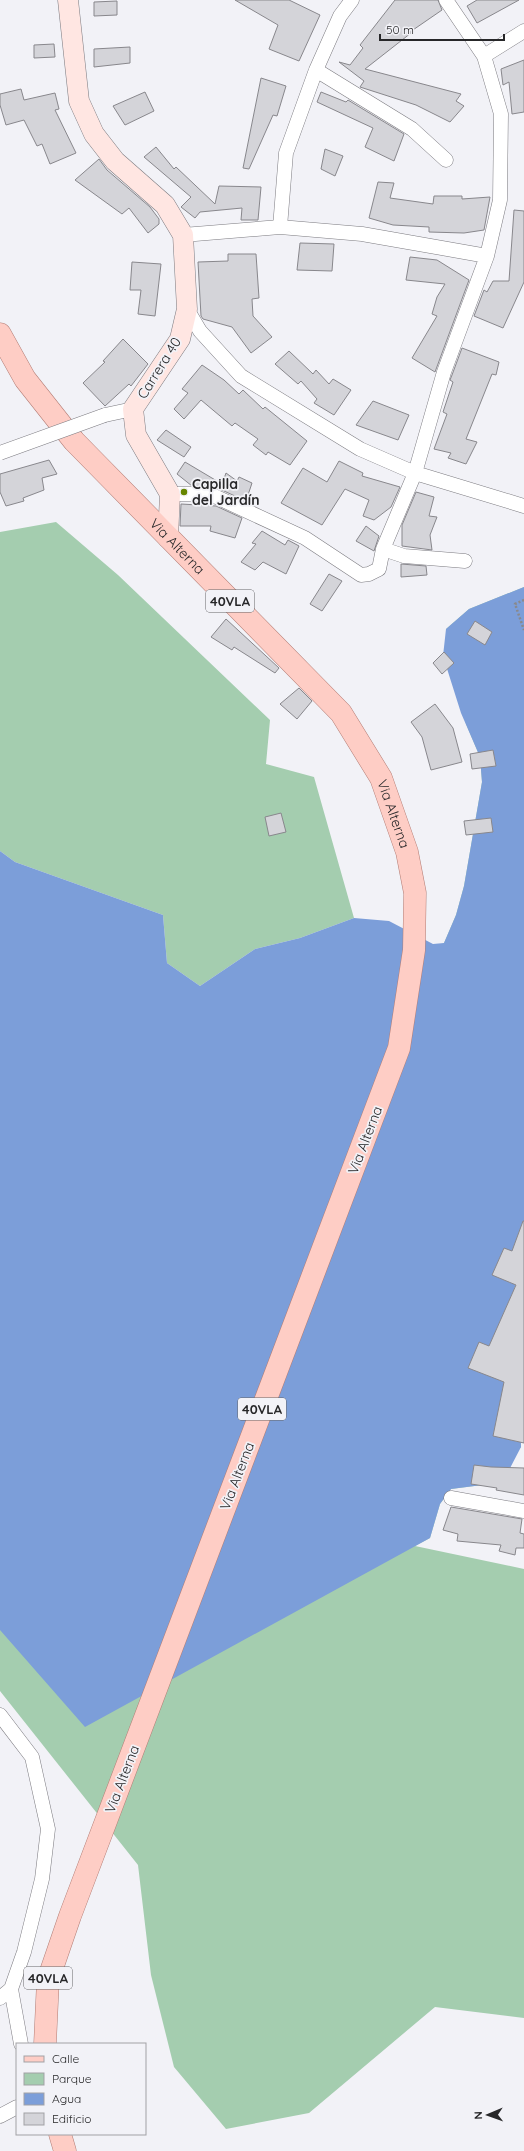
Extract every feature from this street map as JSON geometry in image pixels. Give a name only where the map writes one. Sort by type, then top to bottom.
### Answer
[{"type":"main road","points":[[68,0],[79,101],[94,134],[115,161],[165,205],[183,235]]},
{"type":"main road","name":"Carrera 40","points":[[170,494],[136,435],[133,409],[180,339],[187,308],[183,235]]},
{"type":"main road","name":"Via Alterna","points":[[0,334],[26,379],[74,441],[341,713],[381,778],[407,852],[415,893],[414,950],[399,1048],[70,1916],[48,1980],[45,2043]]},
{"type":"main road","points":[[168,538],[170,494]]},
{"type":"main road","points":[[60,2135],[65,2151]]},
{"type":"street","points":[[280,227],[286,153],[316,70],[340,16],[352,0]]},
{"type":"street","points":[[170,494],[210,494],[305,538],[361,575],[369,574],[378,569],[383,548],[415,473],[444,372],[487,256],[500,200],[501,114],[484,56],[446,0]]},
{"type":"street","points":[[484,56],[524,31]]},
{"type":"street","points":[[316,70],[412,129],[446,160]]},
{"type":"street","points":[[183,235],[280,227],[362,234],[487,256]]},
{"type":"street","points":[[187,308],[200,331],[241,376],[360,449],[415,473],[524,506]]},
{"type":"street","points":[[0,453],[105,415],[133,409]]},
{"type":"street","points":[[383,548],[404,556],[465,561]]},
{"type":"street","points":[[451,1498],[524,1511]]},
{"type":"street","points":[[0,1715],[32,1757],[48,1829],[42,1879],[24,1952],[11,1988],[0,1998]]},
{"type":"street","points":[[11,1988],[21,2043]]},
{"type":"street","points":[[0,2116],[16,2108]]},
{"type":"path","points":[[524,600],[515,604],[524,630]]},
{"type":"green space","points":[[56,522],[118,575],[270,720],[266,764],[314,777],[354,918],[300,938],[255,949],[200,986],[167,963],[163,915],[15,862],[0,851],[0,532]]},
{"type":"green space","points":[[524,587],[524,1264],[514,1289],[519,1354],[521,1447],[490,1484],[451,1489],[440,1504],[430,1538],[415,1546],[524,1569],[524,2018],[435,2007],[309,2113],[226,2129],[174,2067],[151,1975],[138,1865],[0,1691],[0,1178],[444,943],[456,915],[464,886],[482,782],[480,757],[466,724],[446,629],[469,609]]},
{"type":"water","points":[[524,587],[524,1264],[514,1289],[519,1354],[521,1447],[507,1474],[490,1484],[451,1489],[440,1504],[430,1538],[85,1727],[0,1630],[0,851],[15,862],[163,915],[167,963],[200,986],[255,949],[300,938],[354,918],[389,921],[433,944],[444,943],[456,915],[464,886],[482,782],[480,757],[461,713],[443,656],[446,629],[469,609]]},
{"type":"building","points":[[235,0],[289,0],[320,15],[299,61],[269,49],[278,25]]},
{"type":"building","points":[[395,0],[438,0],[442,10],[410,32],[411,33],[365,69],[461,94],[456,101],[464,106],[450,122],[416,105],[360,87],[364,81],[339,62],[350,65],[363,48],[360,45]]},
{"type":"building","points":[[477,0],[519,0],[477,23],[467,6]]},
{"type":"building","points":[[117,1],[117,15],[94,16],[94,2]]},
{"type":"building","points":[[54,44],[55,57],[34,58],[34,45]]},
{"type":"building","points":[[130,47],[130,63],[94,67],[94,49]]},
{"type":"building","points":[[524,60],[524,112],[512,114],[509,82],[503,85],[501,69]]},
{"type":"building","points":[[261,78],[286,86],[277,116],[273,115],[249,169],[243,168]]},
{"type":"building","points":[[21,89],[24,100],[55,93],[59,109],[55,110],[76,153],[50,164],[42,144],[37,146],[24,120],[6,125],[0,105],[0,94]]},
{"type":"building","points":[[145,92],[154,111],[125,125],[113,106]]},
{"type":"building","points":[[321,92],[346,102],[348,100],[404,134],[394,161],[365,147],[373,128],[317,102]]},
{"type":"building","points":[[156,147],[174,169],[176,167],[215,204],[219,186],[261,187],[258,220],[241,220],[242,208],[200,212],[195,218],[181,207],[191,197],[144,157]]},
{"type":"building","points":[[325,149],[343,156],[335,176],[321,169]]},
{"type":"building","points":[[99,159],[107,170],[150,207],[159,219],[159,224],[148,233],[129,208],[122,214],[75,180]]},
{"type":"building","points":[[378,182],[394,183],[390,198],[433,204],[434,196],[462,196],[462,199],[490,197],[484,230],[464,233],[429,232],[429,227],[393,225],[369,218]]},
{"type":"building","points":[[514,210],[524,211],[524,282],[503,328],[474,316],[484,290],[487,292],[493,281],[509,281]]},
{"type":"building","points":[[300,243],[334,244],[332,271],[297,270]]},
{"type":"building","points":[[228,254],[256,254],[259,298],[252,299],[253,316],[272,337],[251,353],[232,327],[203,319],[201,316],[198,262],[228,261]]},
{"type":"building","points":[[410,257],[437,260],[469,280],[435,372],[412,358],[437,316],[432,314],[437,297],[445,284],[406,280]]},
{"type":"building","points":[[132,262],[161,264],[155,316],[138,314],[141,290],[130,290]]},
{"type":"building","points":[[123,339],[148,364],[131,386],[129,384],[105,406],[83,383],[105,362],[103,361]]},
{"type":"building","points":[[462,348],[499,362],[496,375],[492,374],[466,439],[477,442],[466,464],[448,458],[451,453],[434,449],[447,414],[443,412],[453,382],[450,380]]},
{"type":"building","points":[[289,351],[313,374],[316,370],[329,384],[333,379],[351,390],[334,415],[314,403],[317,399],[301,381],[298,384],[275,364]]},
{"type":"building","points":[[202,365],[224,380],[239,394],[243,390],[263,409],[265,407],[307,441],[290,465],[268,452],[266,455],[253,445],[258,439],[235,423],[232,426],[201,400],[184,419],[174,409],[188,393],[182,389]]},
{"type":"building","points":[[373,401],[409,415],[398,440],[356,425]]},
{"type":"building","points":[[166,430],[191,447],[184,457],[157,440]]},
{"type":"building","points":[[49,460],[57,474],[42,478],[44,490],[23,498],[24,501],[6,506],[0,492],[0,474]]},
{"type":"building","points":[[339,461],[363,473],[362,476],[400,487],[391,507],[374,520],[363,516],[369,500],[345,489],[322,525],[281,503],[303,468],[327,482]]},
{"type":"building","points":[[185,462],[222,484],[226,473],[237,481],[239,477],[252,483],[246,501],[213,486],[192,486],[177,474]]},
{"type":"building","points":[[416,492],[434,497],[429,516],[437,517],[430,535],[432,550],[402,546],[402,525]]},
{"type":"building","points":[[181,504],[216,506],[242,518],[235,538],[210,531],[211,526],[180,526]]},
{"type":"building","points":[[366,526],[379,536],[374,551],[356,541]]},
{"type":"building","points":[[262,531],[285,545],[288,540],[299,546],[286,574],[263,562],[255,570],[241,562],[256,544],[252,543]]},
{"type":"building","points":[[401,564],[426,566],[427,575],[401,577]]},
{"type":"building","points":[[329,574],[342,581],[322,611],[310,604]]},
{"type":"building","points":[[226,619],[279,668],[275,673],[234,647],[232,650],[211,637]]},
{"type":"building","points":[[475,621],[492,632],[485,645],[467,634]]},
{"type":"building","points":[[444,652],[454,663],[442,674],[433,663]]},
{"type":"building","points":[[299,688],[312,701],[297,719],[280,704]]},
{"type":"building","points":[[435,704],[453,728],[462,762],[431,770],[422,737],[411,722]]},
{"type":"building","points":[[493,750],[496,766],[472,769],[470,754]]},
{"type":"building","points":[[281,813],[286,832],[269,836],[265,817]]},
{"type":"building","points":[[491,818],[493,832],[466,835],[464,821]]},
{"type":"building","points":[[523,1221],[524,1443],[493,1436],[504,1382],[468,1368],[479,1342],[489,1346],[516,1285],[492,1275],[504,1248],[512,1251]]},
{"type":"building","points":[[474,1465],[524,1468],[524,1495],[496,1490],[497,1488],[471,1484]]},
{"type":"building","points":[[451,1507],[522,1519],[520,1533],[524,1534],[524,1548],[516,1548],[515,1555],[499,1551],[501,1545],[457,1541],[458,1534],[443,1530]]},
{"type":"place","name":"Capilla del Jardín","points":[[184,492]]}]
